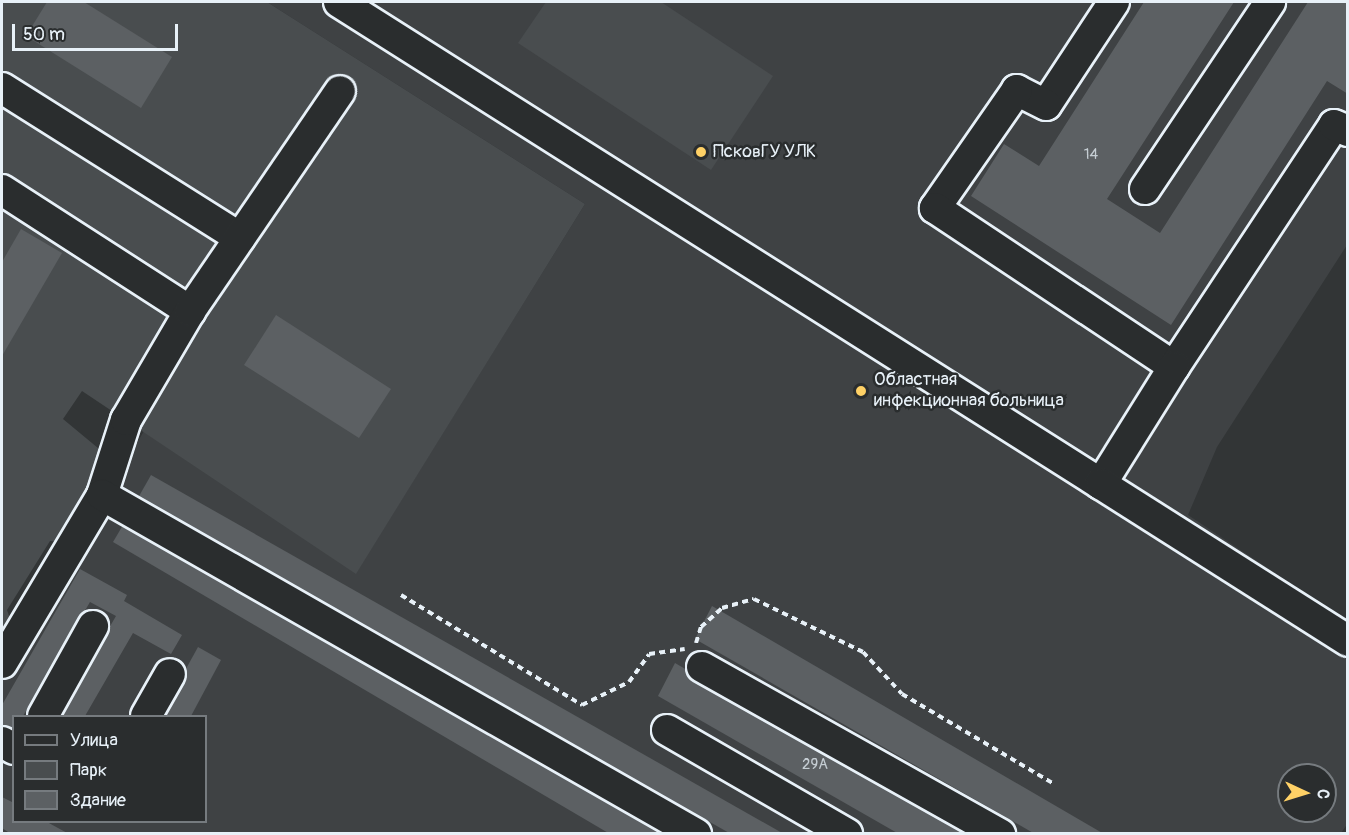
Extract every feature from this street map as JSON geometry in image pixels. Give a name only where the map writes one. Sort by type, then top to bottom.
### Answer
[{"type":"lane","points":[[339,2],[1347,641]]},
{"type":"lane","points":[[1114,2],[1046,105],[1017,90],[935,208],[1174,367]]},
{"type":"lane","points":[[1145,189],[1270,2]]},
{"type":"lane","points":[[2,88],[240,238]]},
{"type":"lane","points":[[2,663],[102,495],[126,420],[190,311],[340,91]]},
{"type":"lane","points":[[1101,484],[1174,367],[1334,124],[1347,131]]},
{"type":"lane","points":[[2,190],[190,311]]},
{"type":"lane","points":[[102,495],[696,834]]},
{"type":"lane","points":[[44,715],[93,626]]},
{"type":"lane","points":[[698,657],[1000,834]]},
{"type":"lane","points":[[147,715],[170,674]]},
{"type":"lane","points":[[667,730],[846,834]]},
{"type":"path","points":[[401,595],[582,705],[629,681],[649,654],[698,657],[701,627],[722,608],[754,599],[863,652],[902,694],[1054,784]]},
{"type":"shaded area","name":"Областная инфекционная больница","points":[[267,2],[1347,2],[1347,245],[1217,447],[1188,515],[1347,621],[1348,823],[1341,833],[2,834],[2,670],[144,431],[356,573],[585,204]]},
{"type":"green space","points":[[2,2],[267,2],[585,204],[356,574],[82,391],[63,419],[104,453],[68,542],[50,541],[7,610],[13,627],[2,644]]},
{"type":"green space","points":[[546,2],[661,2],[773,76],[711,170],[518,43]]},
{"type":"building","points":[[47,2],[84,2],[172,57],[141,108],[26,36]]},
{"type":"building","points":[[1144,2],[1234,2],[1107,199],[1160,233],[1308,2],[1348,2],[1348,94],[1327,81],[1171,325],[971,196],[1004,144],[1039,166]]},
{"type":"building","points":[[21,229],[62,253],[2,356],[2,262]]},
{"type":"building","points":[[276,315],[391,389],[359,438],[244,365]]},
{"type":"building","points":[[151,475],[784,834],[731,834],[138,498]]},
{"type":"building","points":[[126,520],[660,834],[610,834],[113,542]]},
{"type":"building","points":[[80,569],[127,595],[124,601],[182,635],[171,654],[133,633],[86,715],[59,715],[116,616],[90,602],[24,715],[12,715],[12,732],[2,729],[2,705]]},
{"type":"building","points":[[712,606],[1104,834],[1035,834],[695,639]]},
{"type":"building","points":[[198,647],[221,660],[192,715],[161,715]]},
{"type":"building","points":[[675,663],[970,834],[899,834],[658,696]]},
{"type":"building","points":[[2,797],[12,802],[12,823],[49,823],[69,834],[11,834],[2,828]]},
{"type":"place","name":"ПсковГУ УЛК","points":[[701,152]]},
{"type":"place","name":"Областная инфекционная больница","points":[[861,391]]}]
